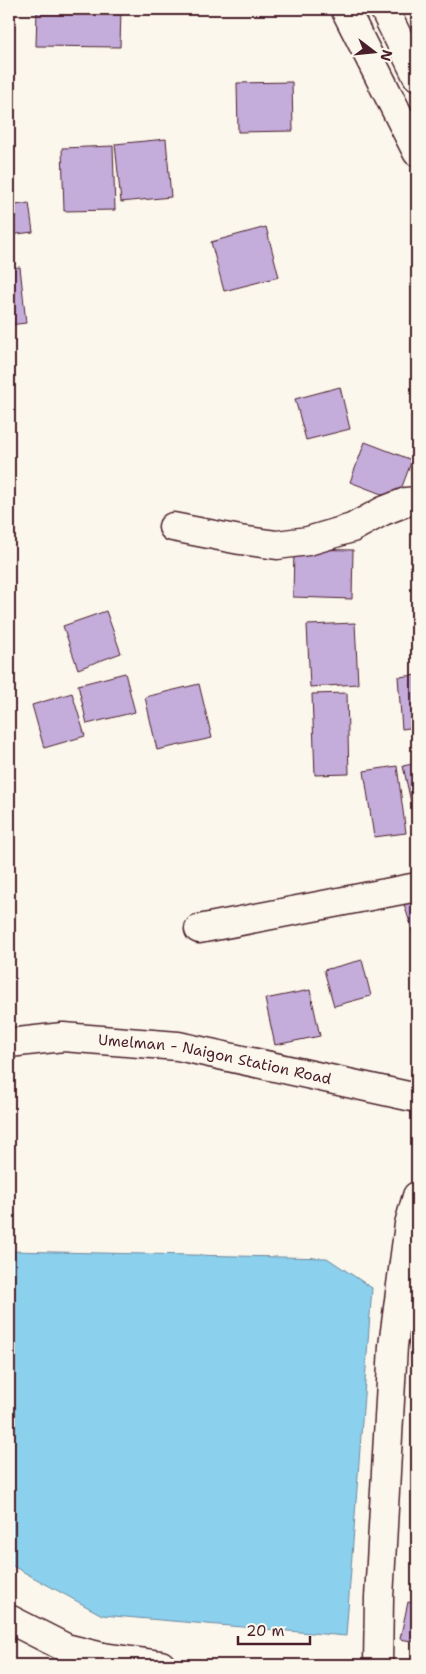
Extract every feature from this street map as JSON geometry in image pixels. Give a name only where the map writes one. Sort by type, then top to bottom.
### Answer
[{"type":"street","points":[[345,9],[417,152]]},
{"type":"street","points":[[384,9],[417,76]]},
{"type":"street","points":[[173,527],[277,545],[308,541],[352,528],[384,510],[406,502],[417,501]]},
{"type":"street","points":[[200,929],[417,887]]},
{"type":"street","name":"Umelman - Naigon Station Road","points":[[9,1043],[63,1038],[178,1046],[417,1098]]},
{"type":"street","points":[[378,1665],[379,1598],[393,1346],[409,1224],[417,1196]]},
{"type":"street","points":[[9,1619],[66,1648],[103,1661],[161,1665]]},
{"type":"water","points":[[9,1251],[327,1258],[372,1288],[346,1636],[102,1615],[9,1564]]},
{"type":"building","points":[[37,9],[121,9],[120,47],[36,46]]},
{"type":"building","points":[[292,82],[293,131],[238,132],[237,83]]},
{"type":"building","points":[[166,139],[171,197],[121,202],[115,144]]},
{"type":"building","points":[[113,146],[115,210],[64,211],[62,148]]},
{"type":"building","points":[[29,203],[33,232],[9,235],[9,206]]},
{"type":"building","points":[[266,227],[279,277],[224,291],[211,242]]},
{"type":"building","points":[[20,267],[26,323],[9,325],[9,268]]},
{"type":"building","points":[[340,387],[350,429],[306,440],[295,399]]},
{"type":"building","points":[[365,442],[412,460],[397,500],[350,482]]},
{"type":"building","points":[[294,549],[353,550],[352,599],[293,597]]},
{"type":"building","points":[[106,611],[121,653],[78,669],[63,626]]},
{"type":"building","points":[[355,623],[358,684],[310,687],[307,625]]},
{"type":"building","points":[[125,673],[135,712],[87,724],[78,685]]},
{"type":"building","points":[[417,675],[417,727],[402,729],[398,677]]},
{"type":"building","points":[[199,684],[212,738],[157,750],[145,697]]},
{"type":"building","points":[[72,693],[85,736],[44,748],[32,705]]},
{"type":"building","points":[[347,693],[349,774],[315,775],[312,694]]},
{"type":"building","points":[[417,763],[417,829],[403,766]]},
{"type":"building","points":[[397,766],[406,833],[374,837],[364,771]]},
{"type":"building","points":[[417,897],[417,945],[403,901]]},
{"type":"building","points":[[362,960],[371,996],[334,1006],[324,970]]},
{"type":"building","points":[[310,990],[320,1036],[275,1045],[265,999]]},
{"type":"building","points":[[408,1602],[417,1604],[417,1642],[400,1639]]}]
